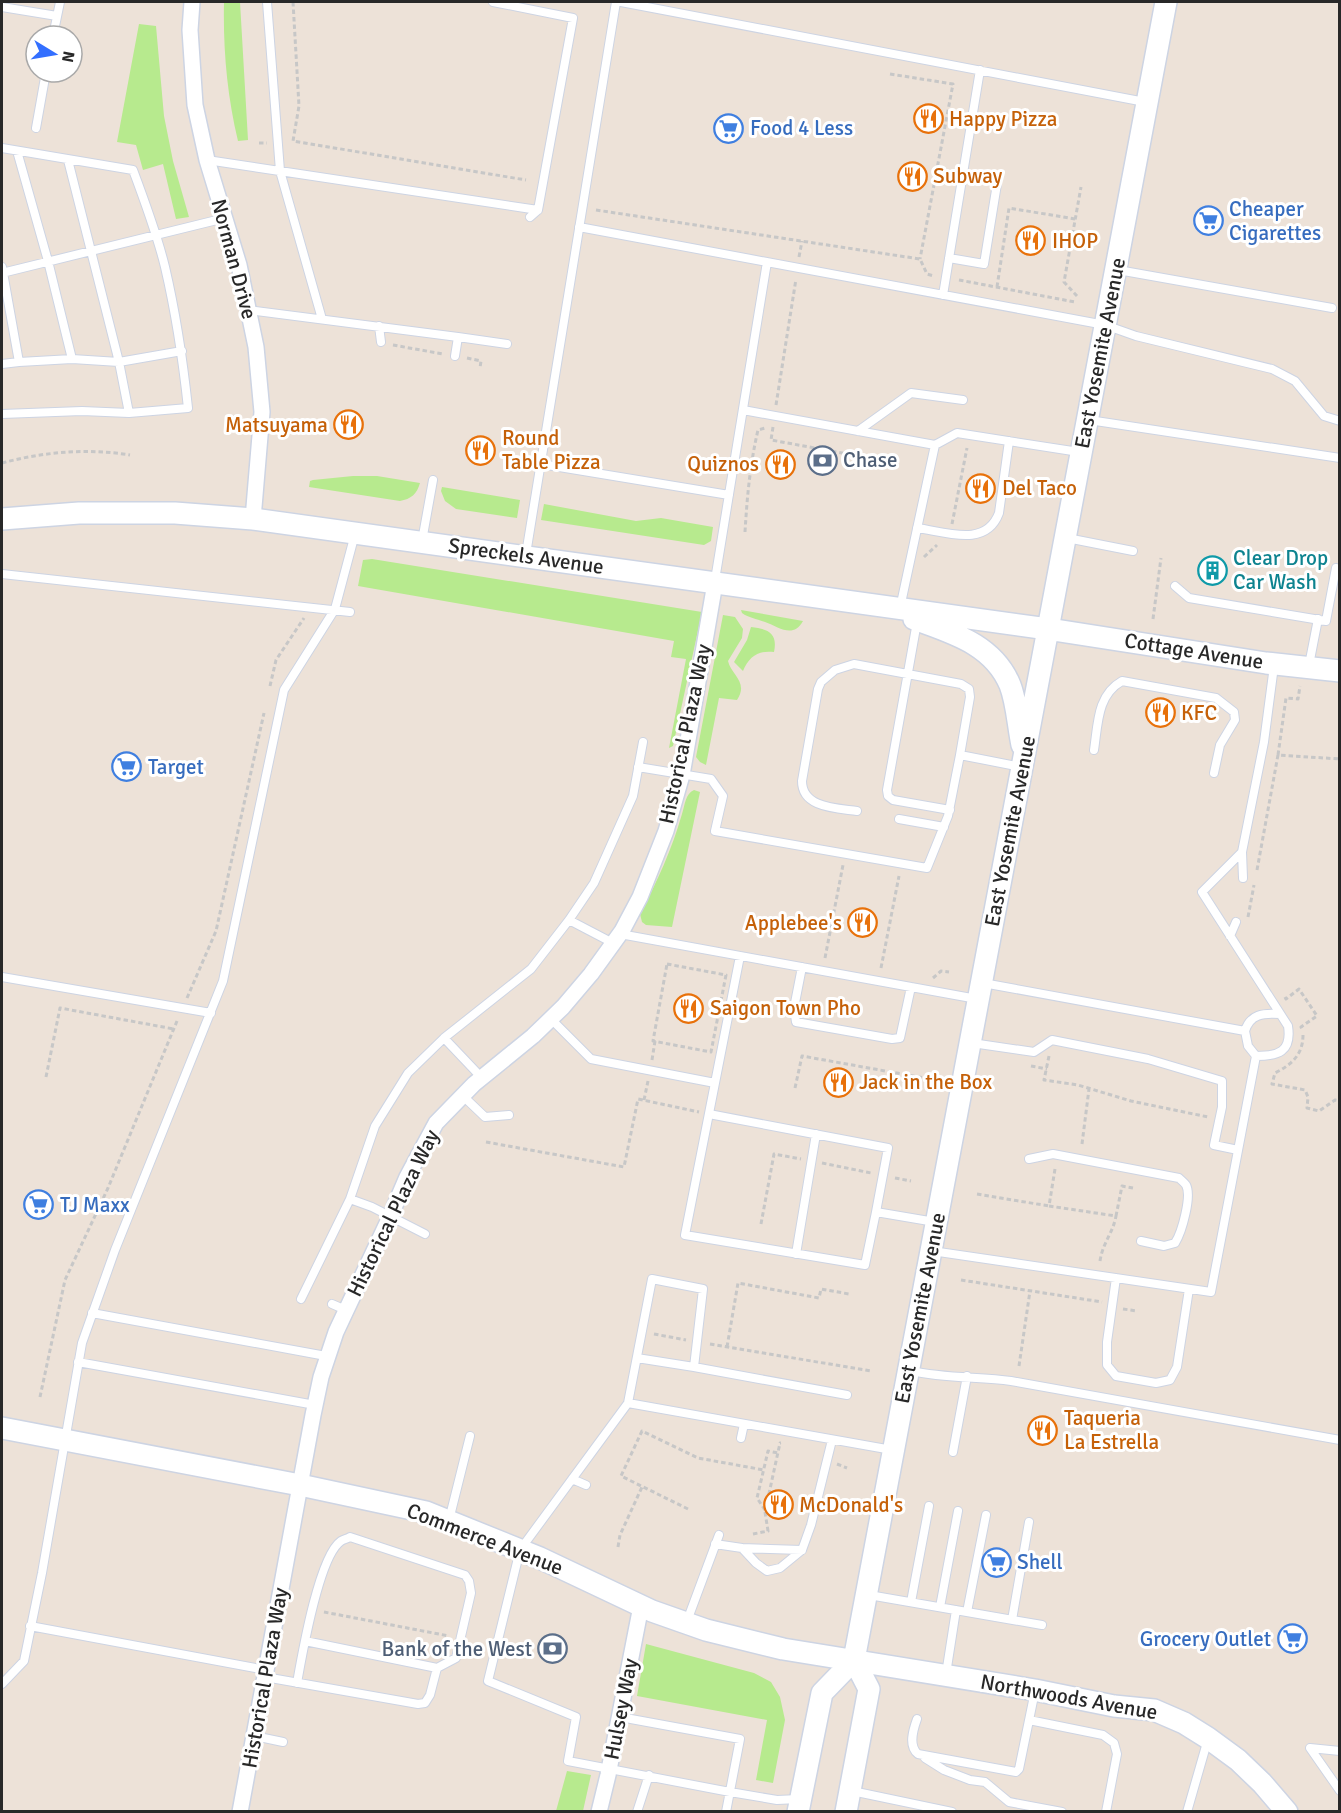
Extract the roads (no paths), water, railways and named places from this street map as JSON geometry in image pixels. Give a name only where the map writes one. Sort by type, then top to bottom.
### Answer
[{"type":"street","name":"Norman Drive","points":[[192,2],[190,30],[195,105],[207,160],[239,265],[256,347],[262,412],[253,519]]},
{"type":"street","name":"East Yosemite Avenue","points":[[854,1660],[1166,2]]},
{"type":"street","name":"Spreckels Avenue","points":[[2,519],[79,513],[175,513],[253,519],[877,606],[908,614]]},
{"type":"street","name":"Historical Plaza Way","points":[[240,1812],[315,1405],[339,1307],[390,1217],[407,1177],[436,1123],[482,1078],[551,1019],[591,974],[616,939],[640,897],[666,831],[682,775],[715,583]]},
{"type":"street","points":[[908,614],[1048,629]]},
{"type":"street","points":[[908,614],[962,636],[986,652],[999,665],[1010,687],[1023,762]]},
{"type":"street","name":"Cottage Avenue","points":[[1048,629],[1274,664],[1304,677],[1340,671]]},
{"type":"street","name":"Commerce Avenue","points":[[2,1428],[300,1485],[426,1512],[520,1550],[641,1606],[706,1630],[783,1649],[854,1660]]},
{"type":"street","name":"Hulsey Way","points":[[599,1812],[641,1606]]},
{"type":"street","points":[[799,1805],[822,1693],[854,1660],[869,1689],[846,1812]]},
{"type":"street","name":"Northwoods Avenue","points":[[854,1660],[1035,1690],[1114,1706],[1154,1710],[1184,1723],[1208,1738],[1246,1768],[1287,1812]]},
{"type":"lane","points":[[55,24],[60,2]]},
{"type":"lane","points":[[267,2],[280,171],[322,319]]},
{"type":"lane","points":[[493,2],[573,18],[538,210],[530,217]]},
{"type":"lane","points":[[526,556],[615,2]]},
{"type":"lane","points":[[621,2],[1147,102]]},
{"type":"lane","points":[[2,7],[57,16]]},
{"type":"lane","points":[[943,295],[980,70]]},
{"type":"lane","points":[[36,128],[44,84]]},
{"type":"lane","points":[[2,148],[133,170],[165,267],[182,351],[188,408],[129,413],[82,411],[2,414]]},
{"type":"lane","points":[[17,151],[48,261],[72,359]]},
{"type":"lane","points":[[68,160],[92,250],[129,413]]},
{"type":"lane","points":[[207,160],[538,210]]},
{"type":"lane","points":[[950,258],[984,264],[997,184]]},
{"type":"lane","points":[[19,362],[2,270],[225,218]]},
{"type":"lane","points":[[579,227],[1105,325],[1136,336],[1272,369],[1296,381],[1324,416],[1340,421]]},
{"type":"lane","points":[[715,583],[767,262]]},
{"type":"lane","points":[[1115,270],[1332,308]]},
{"type":"lane","points":[[248,309],[507,344]]},
{"type":"lane","points":[[379,326],[381,342]]},
{"type":"lane","points":[[455,356],[458,337]]},
{"type":"lane","points":[[2,364],[72,359],[119,362],[182,351]]},
{"type":"lane","points":[[858,431],[911,393],[963,400]]},
{"type":"lane","points":[[743,410],[935,445],[957,433],[1081,452]]},
{"type":"lane","points":[[1087,420],[1340,458]]},
{"type":"lane","points":[[917,528],[975,535],[983,533],[995,523],[999,513],[1009,441]]},
{"type":"lane","points":[[935,445],[917,528],[908,614],[908,675],[887,790],[888,796],[893,800],[950,810]]},
{"type":"lane","points":[[541,464],[729,495]]},
{"type":"lane","points":[[422,542],[433,480]]},
{"type":"lane","points":[[2,1684],[24,1661],[82,1343],[115,1250],[224,981],[284,690],[335,609],[355,533]]},
{"type":"lane","points":[[1065,538],[1133,551]]},
{"type":"lane","points":[[1175,586],[1189,598],[1326,621],[1336,568]]},
{"type":"lane","points":[[2,574],[350,612]]},
{"type":"lane","points":[[1304,677],[1318,619]]},
{"type":"lane","points":[[638,767],[711,779],[723,796],[715,831],[927,868],[950,810],[970,697],[969,689],[961,684],[854,664],[844,666],[821,682],[802,789],[816,803],[857,812]]},
{"type":"lane","points":[[1243,878],[1242,852],[1264,742],[1274,664]]},
{"type":"lane","points":[[1094,750],[1102,702],[1107,694],[1122,681],[1216,698],[1234,712],[1235,720],[1220,745],[1214,773]]},
{"type":"lane","points":[[301,1299],[350,1199],[375,1125],[408,1073],[444,1038],[531,969],[594,883],[633,796],[643,742]]},
{"type":"lane","points":[[960,755],[1023,762]]},
{"type":"lane","points":[[899,819],[944,827]]},
{"type":"lane","points":[[1242,852],[1202,892],[1288,1026],[1290,1038],[1286,1048],[1275,1055],[1256,1056]]},
{"type":"lane","points":[[569,920],[616,939],[740,956],[912,987],[980,991],[1245,1031]]},
{"type":"lane","points":[[1230,936],[1236,922]]},
{"type":"lane","points":[[705,1113],[888,1148],[865,1265],[685,1235],[705,1113],[715,1083],[740,956]]},
{"type":"lane","points":[[802,968],[794,1008],[796,1022],[892,1040],[900,1038],[912,987]]},
{"type":"lane","points":[[2,977],[211,1013]]},
{"type":"lane","points":[[931,1251],[1210,1292],[1256,1056],[1248,1046],[1245,1031],[1247,1023],[1253,1017],[1269,1013],[1280,1014]]},
{"type":"lane","points":[[551,1019],[591,1059],[715,1083]]},
{"type":"lane","points":[[444,1038],[482,1078]]},
{"type":"lane","points":[[970,1043],[1034,1052],[1052,1044],[1148,1059],[1222,1081],[1222,1107],[1214,1145],[1238,1149]]},
{"type":"lane","points":[[463,1096],[484,1117],[509,1115]]},
{"type":"lane","points":[[796,1254],[816,1134]]},
{"type":"lane","points":[[1029,1159],[1053,1154],[1179,1178],[1185,1183],[1188,1192],[1181,1233],[1175,1243],[1164,1246],[1141,1241]]},
{"type":"lane","points":[[350,1199],[372,1207],[425,1234]]},
{"type":"lane","points":[[876,1212],[936,1222]]},
{"type":"lane","points":[[1116,1278],[1107,1342],[1107,1365],[1116,1376],[1156,1383],[1170,1380],[1177,1367],[1189,1288]]},
{"type":"lane","points":[[694,1367],[703,1289],[652,1279],[628,1403],[520,1550],[488,1681],[576,1717],[568,1761],[799,1805]]},
{"type":"lane","points":[[92,1313],[327,1356]]},
{"type":"lane","points":[[637,1358],[847,1395]]},
{"type":"lane","points":[[78,1362],[315,1405]]},
{"type":"lane","points":[[909,1371],[932,1376],[967,1376],[1011,1381],[1340,1440]]},
{"type":"lane","points":[[953,1452],[967,1376]]},
{"type":"lane","points":[[628,1403],[894,1450]]},
{"type":"lane","points":[[741,1438],[744,1424]]},
{"type":"lane","points":[[449,1521],[470,1436]]},
{"type":"lane","points":[[742,1548],[767,1571],[780,1569],[802,1550],[811,1525],[832,1440]]},
{"type":"lane","points":[[573,1479],[585,1485]]},
{"type":"lane","points":[[911,1602],[929,1506]]},
{"type":"lane","points":[[940,1607],[958,1510]]},
{"type":"lane","points":[[967,1612],[986,1515]]},
{"type":"lane","points":[[1012,1620],[1029,1522]]},
{"type":"lane","points":[[686,1623],[719,1535]]},
{"type":"lane","points":[[297,1683],[305,1641],[311,1610],[331,1555],[339,1542],[350,1537],[465,1575],[469,1581],[471,1593],[456,1658],[436,1668],[305,1641]]},
{"type":"lane","points":[[716,1544],[742,1548],[802,1550]]},
{"type":"lane","points":[[867,1594],[1042,1625]]},
{"type":"lane","points":[[946,1675],[956,1610]]},
{"type":"lane","points":[[30,1626],[265,1674],[297,1683],[418,1704],[425,1703],[430,1695],[436,1668]]},
{"type":"lane","points":[[917,1719],[912,1745],[914,1752],[1016,1772],[1019,1769],[1035,1690]]},
{"type":"lane","points":[[620,1717],[740,1739],[726,1812]]},
{"type":"lane","points":[[1029,1720],[1103,1735],[1114,1743],[1117,1754],[1106,1812]]},
{"type":"lane","points":[[254,1736],[283,1743]]},
{"type":"lane","points":[[1187,1812],[1208,1738]]},
{"type":"lane","points":[[1340,1751],[1310,1748],[1340,1791]]},
{"type":"lane","points":[[922,1755],[944,1770],[970,1780],[985,1782],[1009,1802],[1062,1812]]},
{"type":"lane","points":[[637,1812],[649,1775]]},
{"type":"lane","points":[[850,1791],[952,1812]]},
{"type":"place","name":"Happy Pizza","points":[[928,119]]},
{"type":"place","name":"Food 4 Less","points":[[729,128]]},
{"type":"place","name":"Subway","points":[[912,176]]},
{"type":"place","name":"Cheaper Cigarettes","points":[[1208,221]]},
{"type":"place","name":"IHOP","points":[[1031,241]]},
{"type":"place","name":"Matsuyama","points":[[349,425]]},
{"type":"place","name":"Round Table Pizza","points":[[481,450]]},
{"type":"place","name":"Chase","points":[[822,460]]},
{"type":"place","name":"Quiznos","points":[[780,464]]},
{"type":"place","name":"Del Taco","points":[[981,488]]},
{"type":"place","name":"Clear Drop Car Wash","points":[[1212,570]]},
{"type":"place","name":"KFC","points":[[1160,713]]},
{"type":"place","name":"Target","points":[[127,767]]},
{"type":"place","name":"Applebee's","points":[[863,923]]},
{"type":"place","name":"Saigon Town Pho","points":[[689,1008]]},
{"type":"place","name":"Jack in the Box","points":[[838,1082]]},
{"type":"place","name":"TJ Maxx","points":[[39,1205]]},
{"type":"place","name":"Taqueria La Estrella","points":[[1043,1430]]},
{"type":"place","name":"McDonald's","points":[[778,1505]]},
{"type":"place","name":"Shell","points":[[996,1562]]},
{"type":"place","name":"Grocery Outlet","points":[[1292,1639]]},
{"type":"place","name":"Bank of the West","points":[[553,1649]]}]
